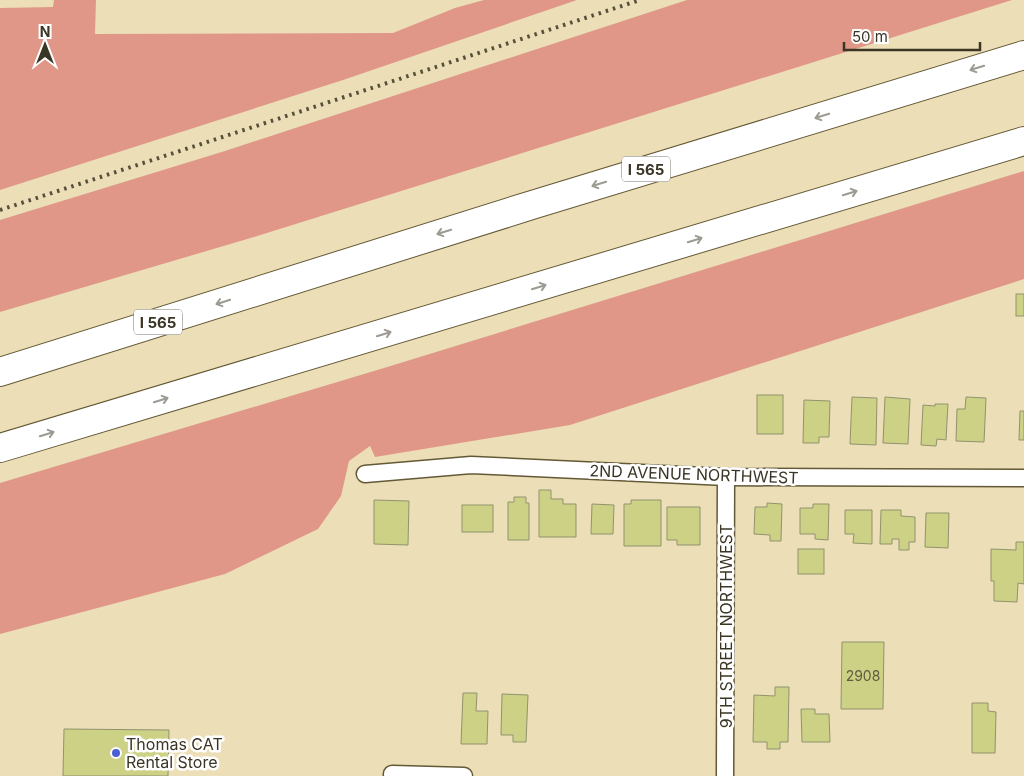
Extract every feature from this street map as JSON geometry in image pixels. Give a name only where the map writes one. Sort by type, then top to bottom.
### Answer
[{"type":"highway","name":"I 565","points":[[0,372],[551,199],[1024,55]]},
{"type":"highway","points":[[0,448],[1024,141]]},
{"type":"street","name":"2ND AVENUE NORTHWEST","points":[[365,474],[471,465],[726,477],[1024,478]]},
{"type":"street","name":"9TH STREET NORTHWEST","points":[[725,776],[726,477]]},
{"type":"street","points":[[392,774],[464,776]]},
{"type":"shaded area","points":[[54,0],[96,0],[95,34],[393,33],[455,8],[484,0],[577,0],[343,80],[0,190],[0,8],[53,7]]},
{"type":"shaded area","points":[[687,0],[1012,0],[254,237],[0,312],[0,220],[225,151]]},
{"type":"shaded area","points":[[1024,171],[1024,279],[570,425],[375,457],[370,446],[349,461],[341,496],[318,529],[225,574],[0,634],[0,483],[384,368]]},
{"type":"building","points":[[1016,294],[1024,294],[1024,316],[1016,316]]},
{"type":"building","points":[[757,395],[783,395],[783,434],[757,434]]},
{"type":"building","points":[[852,397],[877,398],[876,445],[850,444]]},
{"type":"building","points":[[885,397],[910,399],[908,444],[883,443]]},
{"type":"building","points":[[966,397],[986,398],[984,442],[956,441],[957,409],[965,409]]},
{"type":"building","points":[[804,400],[830,401],[829,437],[819,437],[819,443],[803,443]]},
{"type":"building","points":[[935,404],[948,404],[946,440],[937,439],[936,446],[921,445],[923,405],[935,406]]},
{"type":"building","points":[[1020,411],[1024,411],[1024,440],[1019,440]]},
{"type":"building","points":[[539,490],[551,490],[551,499],[563,499],[563,504],[576,504],[576,537],[539,537]]},
{"type":"building","points":[[514,497],[526,497],[526,503],[529,503],[529,540],[508,540],[508,502],[514,502]]},
{"type":"building","points":[[374,500],[409,501],[408,545],[374,544]]},
{"type":"building","points":[[631,500],[661,500],[661,546],[624,546],[624,504],[631,504]]},
{"type":"building","points":[[767,503],[782,504],[781,541],[770,541],[770,535],[754,534],[755,507],[767,507]]},
{"type":"building","points":[[592,504],[614,505],[613,534],[591,534]]},
{"type":"building","points":[[813,504],[829,504],[828,540],[815,539],[815,534],[800,534],[800,508],[813,508]]},
{"type":"building","points":[[462,505],[493,505],[493,532],[462,532]]},
{"type":"building","points":[[667,507],[700,507],[700,545],[677,545],[677,540],[667,540]]},
{"type":"building","points":[[845,510],[872,510],[872,544],[853,543],[854,534],[845,534]]},
{"type":"building","points":[[881,510],[901,510],[901,516],[915,517],[915,542],[909,542],[909,550],[899,550],[899,539],[892,539],[892,544],[880,544]]},
{"type":"building","points":[[926,513],[949,513],[948,548],[925,547]]},
{"type":"building","points":[[1016,542],[1024,542],[1024,584],[1018,583],[1017,602],[994,601],[994,581],[991,581],[991,549],[1016,550]]},
{"type":"building","points":[[798,549],[824,549],[824,574],[798,574]]},
{"type":"building","points":[[842,642],[884,642],[883,709],[841,709]]},
{"type":"building","points":[[775,687],[789,687],[788,742],[780,742],[780,749],[767,749],[767,742],[753,742],[754,695],[775,696]]},
{"type":"building","points":[[463,693],[477,693],[476,711],[488,711],[487,744],[461,744]]},
{"type":"building","points":[[502,694],[528,695],[526,742],[513,742],[513,735],[501,735]]},
{"type":"building","points":[[972,703],[988,703],[988,711],[996,712],[995,753],[972,753]]},
{"type":"building","points":[[801,709],[815,709],[815,714],[829,714],[830,742],[802,742]]},
{"type":"building","name":"Thomas CAT Rental Store","points":[[64,729],[169,730],[168,776],[63,776]]},
{"type":"railway","points":[[0,210],[640,0]]},
{"type":"place","name":"Thomas CAT Rental Store","points":[[116,753]]}]
